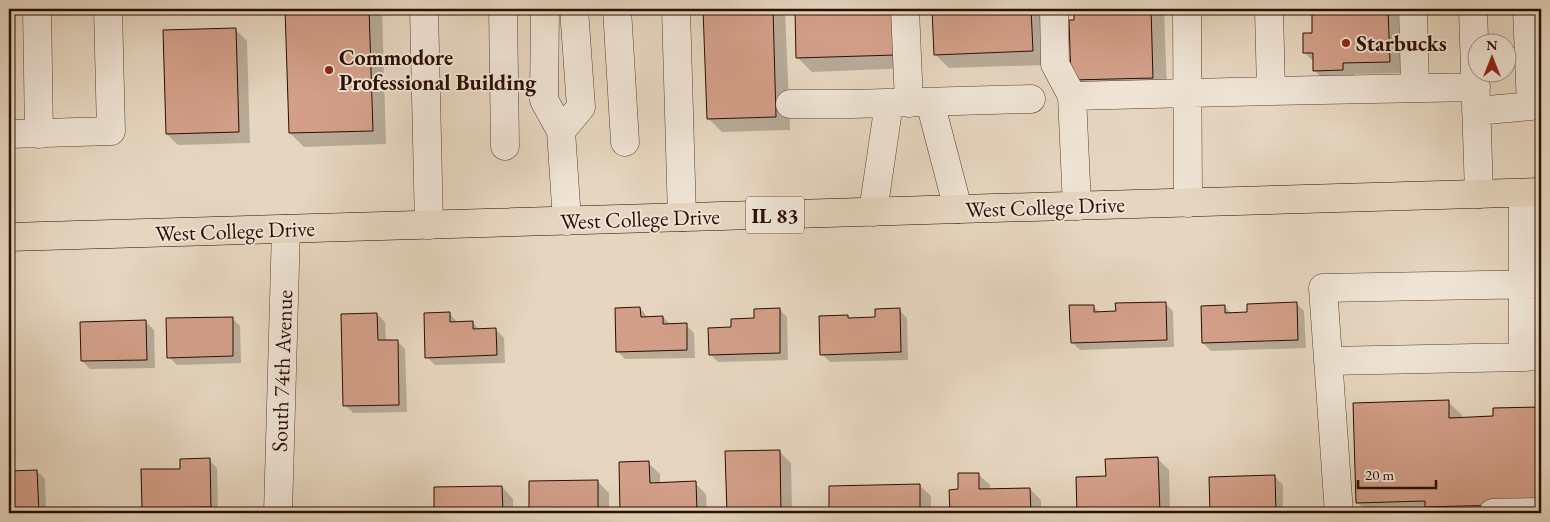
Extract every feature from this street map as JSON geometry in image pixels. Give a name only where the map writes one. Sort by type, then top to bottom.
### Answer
[{"type":"main road","name":"West College Drive","points":[[9,237],[1532,192]]},
{"type":"street","points":[[37,9],[39,134]]},
{"type":"street","points":[[9,134],[111,131],[108,9]]},
{"type":"street","points":[[424,9],[429,225]]},
{"type":"street","points":[[503,9],[505,146]]},
{"type":"street","points":[[545,9],[544,100],[561,131],[567,221]]},
{"type":"street","points":[[561,131],[581,107],[574,9]]},
{"type":"street","points":[[618,9],[625,142]]},
{"type":"street","points":[[676,9],[682,218]]},
{"type":"street","points":[[873,212],[909,103],[905,9]]},
{"type":"street","points":[[1054,9],[1055,64],[1072,96],[1077,206]]},
{"type":"street","points":[[1187,9],[1188,202]]},
{"type":"street","points":[[1269,9],[1271,91]]},
{"type":"street","points":[[1413,9],[1415,88]]},
{"type":"street","points":[[1472,9],[1479,194]]},
{"type":"street","points":[[1072,96],[1415,88],[1476,99],[1531,106],[1527,9]]},
{"type":"street","points":[[790,104],[1031,99]]},
{"type":"street","points":[[909,103],[958,209]]},
{"type":"street","points":[[1328,360],[1532,357],[1532,192]]},
{"type":"street","name":"South 74th Avenue","points":[[278,513],[286,229]]},
{"type":"street","points":[[1339,513],[1323,288],[1532,285]]},
{"type":"street","points":[[1493,513],[1541,512]]},
{"type":"building","name":"Commodore Professional Building","points":[[285,9],[369,9],[373,131],[289,133]]},
{"type":"building","points":[[703,9],[773,9],[776,117],[707,119]]},
{"type":"building","points":[[795,9],[894,9],[896,55],[796,58]]},
{"type":"building","points":[[932,9],[1031,9],[1033,51],[934,55]]},
{"type":"building","points":[[1074,9],[1151,9],[1153,78],[1071,80],[1069,20],[1074,20]]},
{"type":"building","name":"Starbucks","points":[[1312,9],[1388,9],[1390,62],[1343,63],[1343,70],[1313,71],[1313,53],[1303,53],[1303,33],[1312,33]]},
{"type":"building","points":[[236,28],[239,132],[166,134],[163,30]]},
{"type":"building","points":[[1166,302],[1167,340],[1071,343],[1069,305],[1094,305],[1094,312],[1116,311],[1115,303]]},
{"type":"building","points":[[1297,302],[1298,340],[1202,343],[1201,306],[1225,305],[1225,313],[1247,312],[1247,304]]},
{"type":"building","points":[[640,307],[641,317],[663,316],[663,324],[687,323],[687,350],[616,352],[615,308]]},
{"type":"building","points":[[780,308],[780,353],[709,355],[708,328],[731,327],[731,319],[754,318],[754,309]]},
{"type":"building","points":[[900,308],[901,352],[820,355],[819,316],[848,315],[848,318],[875,317],[875,309]]},
{"type":"building","points":[[450,312],[450,322],[473,321],[473,329],[496,328],[497,355],[425,358],[424,313]]},
{"type":"building","points":[[377,313],[378,340],[398,340],[399,405],[343,406],[341,314]]},
{"type":"building","points":[[233,317],[233,356],[167,358],[166,318]]},
{"type":"building","points":[[146,320],[147,360],[81,361],[80,322]]},
{"type":"building","points":[[1449,400],[1449,418],[1493,416],[1493,408],[1541,407],[1541,504],[1425,507],[1425,501],[1356,503],[1353,403]]},
{"type":"building","points":[[780,450],[781,513],[727,513],[725,451]]},
{"type":"building","points":[[1158,457],[1160,513],[1129,513],[1129,510],[1104,511],[1104,513],[1077,513],[1076,477],[1106,476],[1105,459]]},
{"type":"building","points":[[210,458],[211,507],[142,508],[141,469],[180,469],[180,459]]},
{"type":"building","points":[[649,461],[650,483],[696,481],[697,513],[620,513],[619,462]]},
{"type":"building","points":[[37,470],[39,513],[9,513],[9,471]]},
{"type":"building","points":[[958,473],[979,473],[979,489],[1030,488],[1031,513],[950,513],[949,490],[958,489]]},
{"type":"building","points":[[1275,475],[1276,513],[1210,513],[1209,477]]},
{"type":"building","points":[[598,480],[598,513],[529,513],[529,481]]},
{"type":"building","points":[[920,484],[920,513],[829,513],[829,486]]},
{"type":"building","points":[[502,486],[503,513],[434,513],[434,487]]},
{"type":"place","name":"Starbucks","points":[[1346,43]]},
{"type":"place","name":"Commodore Professional Building","points":[[329,70]]}]
